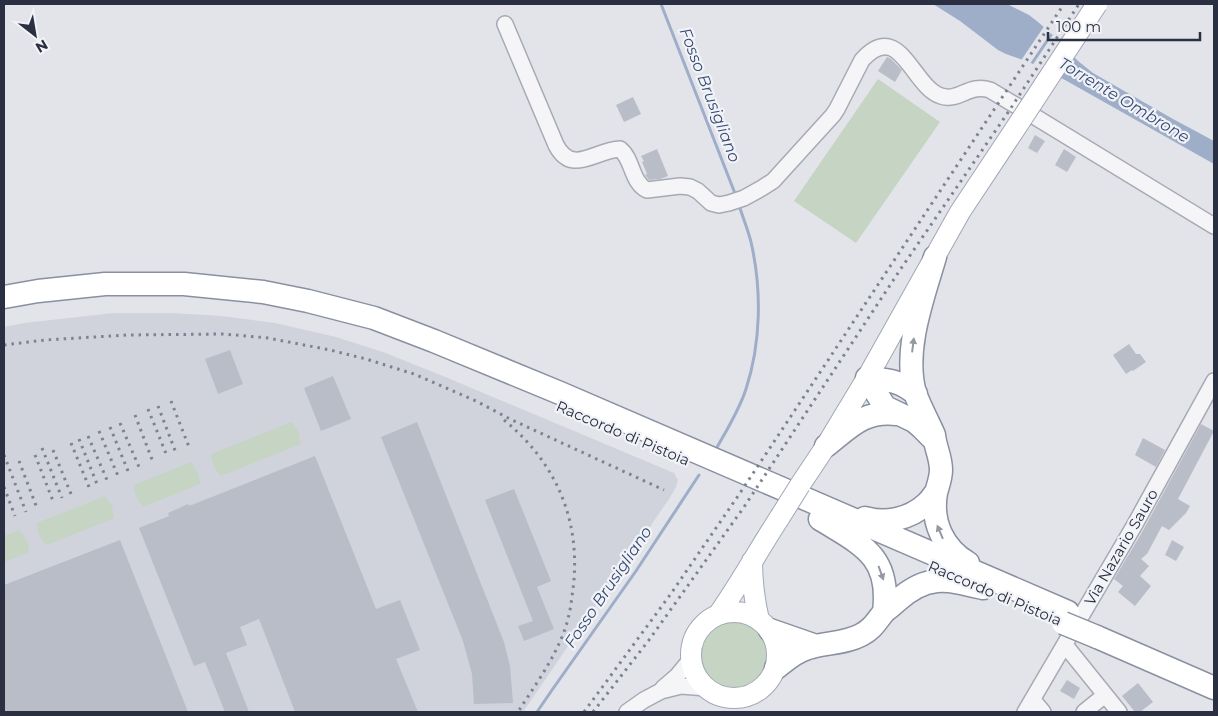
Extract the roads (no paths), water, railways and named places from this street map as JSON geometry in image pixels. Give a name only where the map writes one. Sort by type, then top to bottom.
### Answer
[{"type":"highway","points":[[824,514],[873,520],[896,519],[918,510],[926,504],[936,492],[940,483],[942,468],[940,456],[934,441],[934,435],[916,394],[912,367],[913,342],[935,257]]},
{"type":"highway","name":"Raccordo di Pistoia","points":[[4,297],[38,291],[105,284],[177,284],[263,292],[329,306],[374,318],[560,393],[824,514]]},
{"type":"highway","name":"Raccordo di Pistoia","points":[[4,308],[44,301],[77,298],[145,294],[186,295],[296,309],[374,330],[437,354],[824,514],[1066,617],[1214,688]]},
{"type":"highway","points":[[867,378],[897,382],[916,394]]},
{"type":"highway","points":[[867,378],[885,407],[916,424],[934,441]]},
{"type":"highway","points":[[826,446],[853,424],[864,418],[879,413],[897,414]]},
{"type":"highway","points":[[936,492],[935,515],[938,529],[943,538],[948,546],[993,586]]},
{"type":"highway","points":[[824,514],[861,545],[880,567],[886,590],[884,612]]},
{"type":"highway","points":[[776,668],[799,651],[847,641],[862,635],[875,625],[884,612],[912,589],[929,582],[951,581],[993,586]]},
{"type":"highway","points":[[764,625],[816,646]]},
{"type":"highway","name":"Raccordo di Pistoia","points":[[1099,632],[1214,675]]},
{"type":"main road","points":[[718,615],[733,594],[867,378],[960,212],[1097,4]]},
{"type":"main road","points":[[711,691],[725,697],[745,697],[754,693],[768,682],[776,668],[777,646],[774,638],[764,625],[753,594],[752,561]]},
{"type":"main road","points":[[723,712],[711,691],[693,669],[691,659],[692,645],[706,622],[727,612],[747,614],[764,625]]},
{"type":"main road","points":[[741,712],[754,693]]},
{"type":"street","points":[[506,24],[556,146],[562,155],[574,161],[620,149],[626,155],[638,181],[647,190],[686,186],[694,189],[711,203],[719,205],[729,203],[762,188],[776,177],[837,109],[862,60],[876,48],[887,46],[892,47],[902,55],[924,83],[936,94],[953,97],[974,89],[990,90],[1214,226]]},
{"type":"street","name":"Via Nazario Sauro","points":[[1029,706],[1134,526],[1214,381]]},
{"type":"street","points":[[1065,645],[1119,712]]},
{"type":"street","points":[[661,691],[691,659]]},
{"type":"street","points":[[627,712],[661,691],[681,686],[711,691]]},
{"type":"street","points":[[1084,712],[1105,695]]},
{"type":"street","points":[[1029,706],[1043,712]]},
{"type":"water","name":"Torrente Ombrone","points":[[933,4],[1007,4],[1029,15],[1093,73],[1214,141],[1214,164],[1065,80],[1029,62],[998,50],[960,21]]},
{"type":"waterway","name":"Fosso Brusigliano","points":[[661,4],[736,196]]},
{"type":"waterway","name":"Fosso Brusigliano","points":[[715,451],[732,421],[746,389],[755,353],[757,335],[758,297],[755,260],[750,237],[739,205]]},
{"type":"waterway","name":"Fosso Brusigliano","points":[[537,712],[636,571],[699,475]]},
{"type":"railway","points":[[584,712],[670,595],[738,496],[1064,4]]},
{"type":"railway","points":[[593,712],[649,640],[744,507],[900,270],[1009,111],[1079,4]]},
{"type":"railway","points":[[4,345],[45,340],[127,335],[224,334],[268,338],[330,350],[414,374],[478,402],[510,419],[664,490]]},
{"type":"railway","points":[[171,401],[189,447]]},
{"type":"railway","points":[[158,406],[176,453]]},
{"type":"railway","points":[[148,409],[167,456]]},
{"type":"railway","points":[[135,415],[153,462]]},
{"type":"railway","points":[[504,420],[523,438],[553,477],[570,521],[574,545],[571,604],[566,626],[551,660],[518,712]]},
{"type":"railway","points":[[120,423],[139,467]]},
{"type":"railway","points":[[110,427],[128,471]]},
{"type":"railway","points":[[99,431],[118,476]]},
{"type":"railway","points":[[88,436],[107,480]]},
{"type":"railway","points":[[79,439],[97,484]]},
{"type":"railway","points":[[71,443],[89,487]]},
{"type":"railway","points":[[42,448],[62,498]]},
{"type":"railway","points":[[53,450],[71,494]]},
{"type":"railway","points":[[4,455],[26,512]]},
{"type":"railway","points":[[35,455],[53,501]]},
{"type":"railway","points":[[19,461],[37,508]]},
{"type":"railway","points":[[4,487],[15,516]]}]
